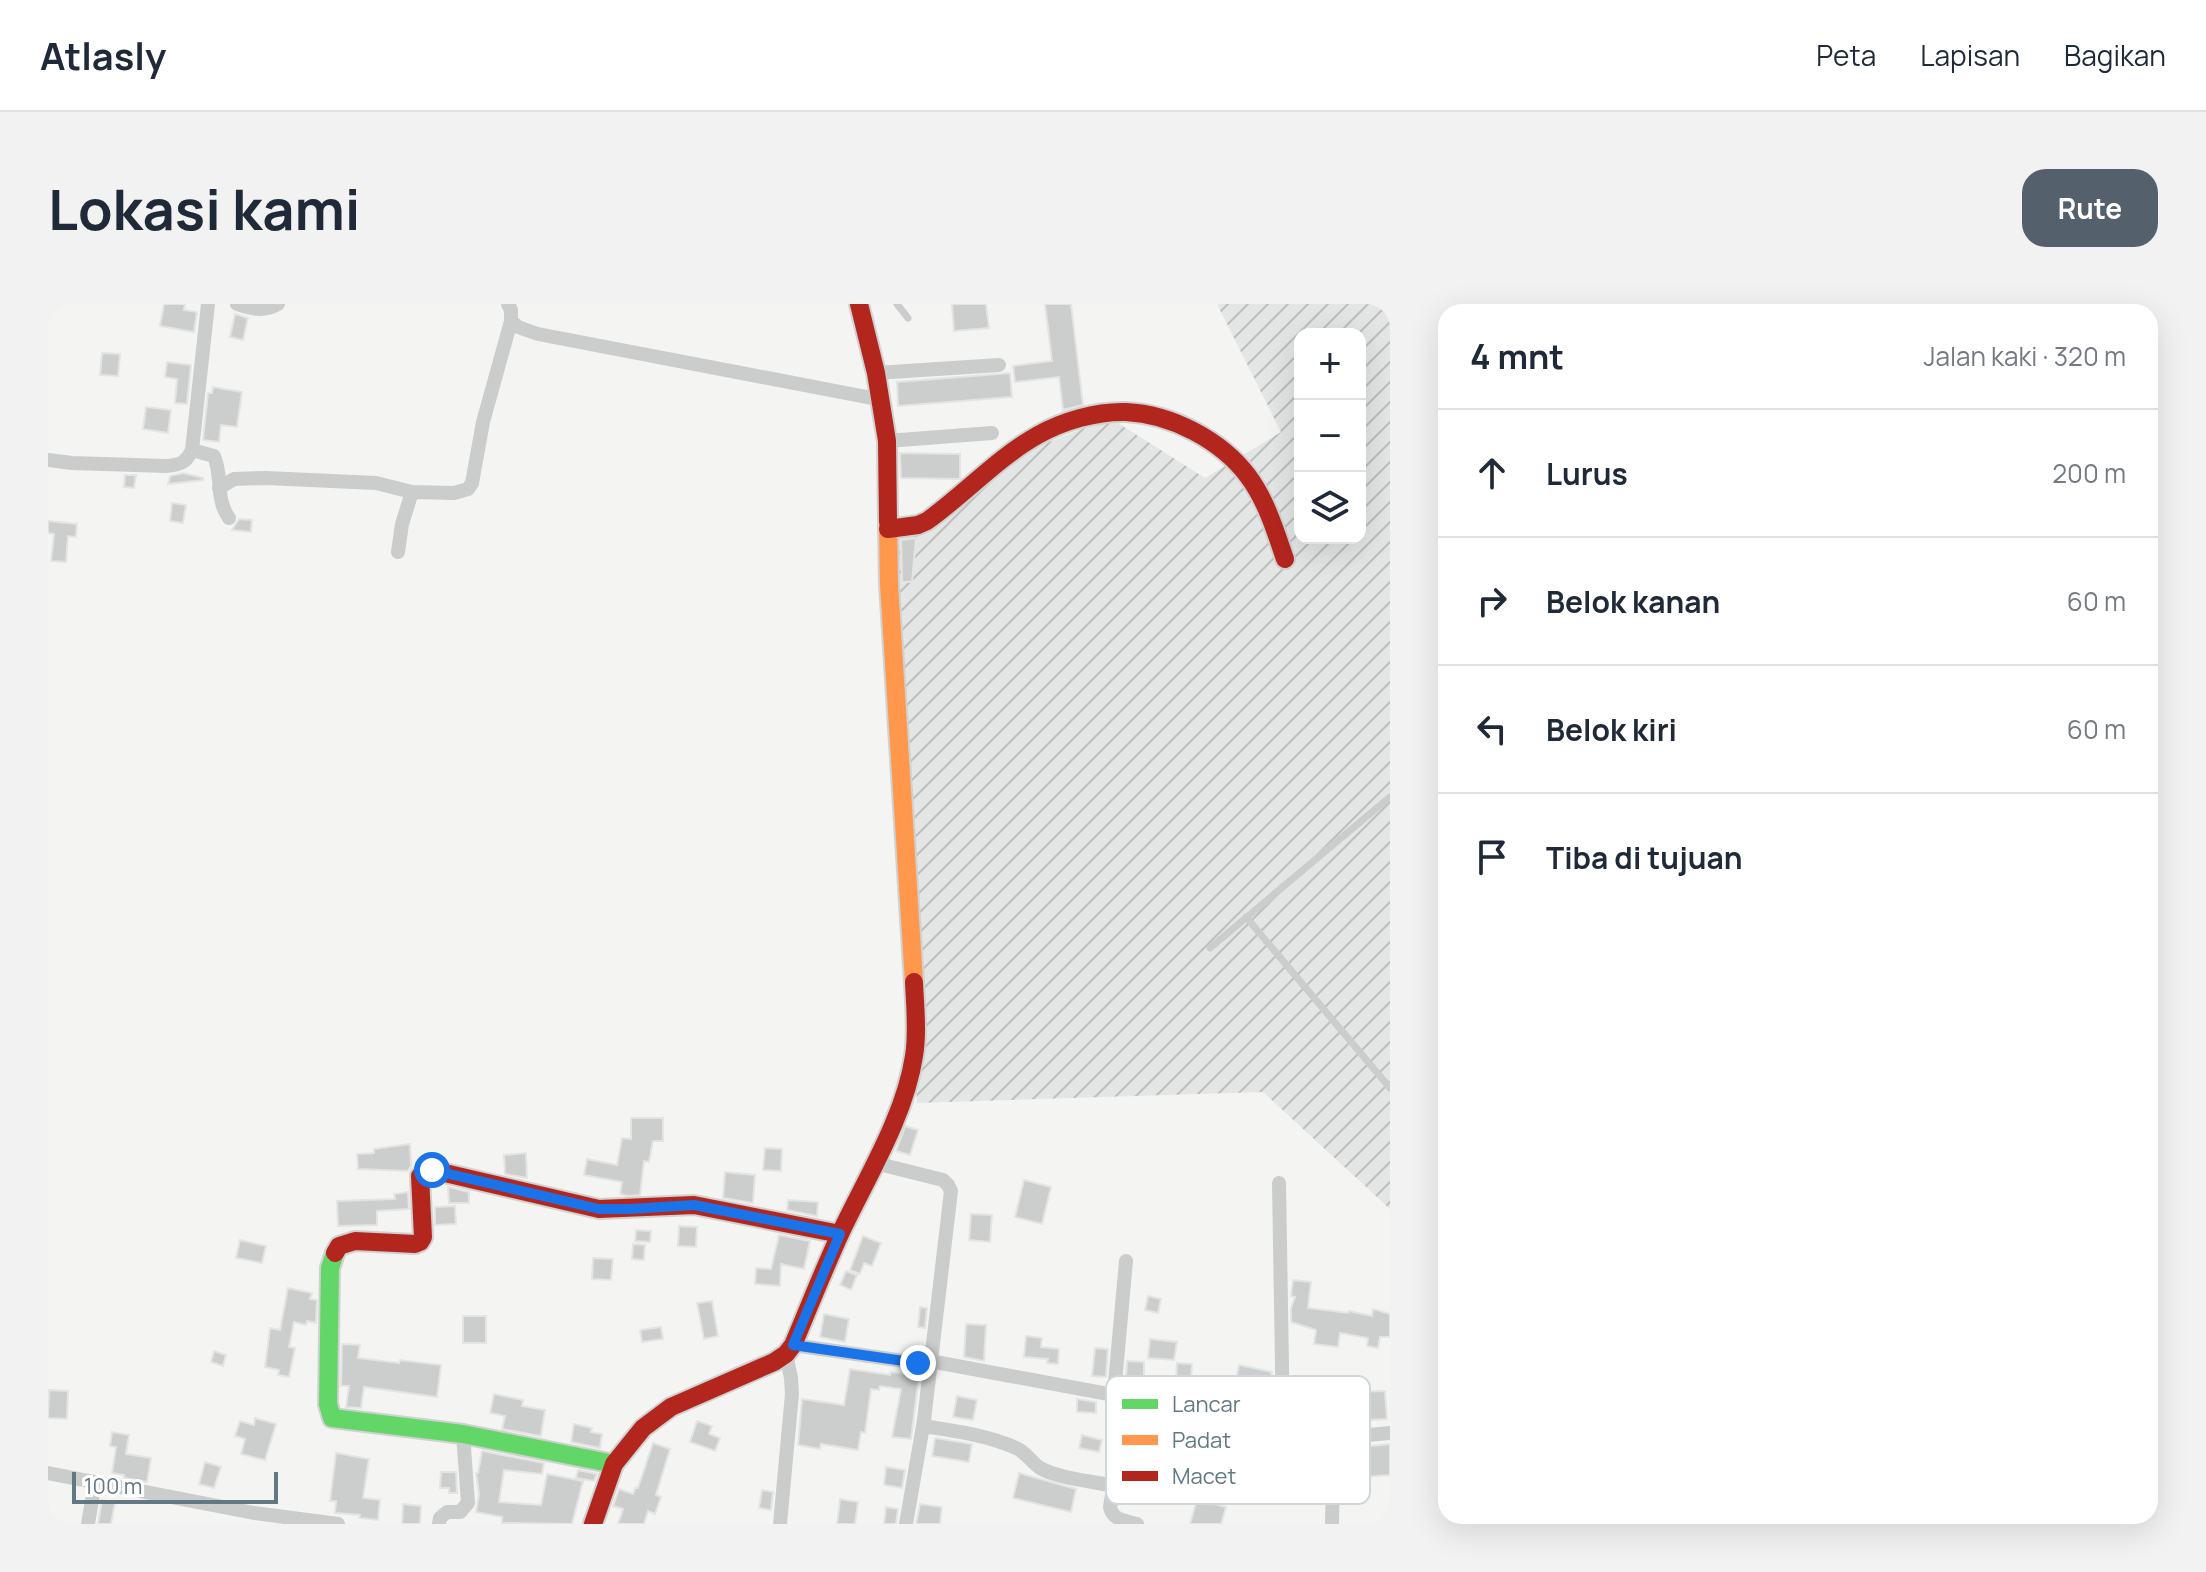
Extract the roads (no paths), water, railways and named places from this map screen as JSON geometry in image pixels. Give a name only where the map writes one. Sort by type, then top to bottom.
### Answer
[{"type":"street","points":[[48,460],[166,466],[186,460],[192,450],[208,304]]},
{"type":"street","points":[[237,304],[256,309],[278,304]]},
{"type":"street","points":[[219,488],[234,479],[266,478],[376,483],[412,492],[454,493],[468,489],[474,476],[483,422],[511,321],[508,304]]},
{"type":"street","points":[[780,1524],[792,1394],[790,1349],[875,1163],[904,1091],[914,1056],[916,1017],[889,584],[887,441],[882,400],[859,304]]},
{"type":"street","points":[[511,321],[538,334],[882,400]]},
{"type":"street","points":[[876,373],[999,365]]},
{"type":"street","points":[[888,529],[927,521],[1035,437],[1089,418],[1110,413],[1132,413],[1152,416],[1194,433],[1238,462],[1265,506],[1285,559]]},
{"type":"street","points":[[887,441],[992,433]]},
{"type":"street","points":[[192,450],[214,456],[220,501],[229,518]]},
{"type":"street","points":[[398,552],[402,524],[412,492]]},
{"type":"street","points":[[875,1163],[943,1180],[951,1191],[923,1426],[906,1524]]},
{"type":"street","points":[[614,1464],[463,1434],[332,1418],[329,1411],[330,1268],[339,1246],[355,1241],[420,1242],[423,1237],[420,1176],[432,1170],[599,1209],[694,1205],[840,1234]]},
{"type":"street","points":[[1279,1183],[1282,1376]]},
{"type":"street","points":[[1122,1376],[1126,1261]]},
{"type":"street","points":[[593,1524],[614,1464],[643,1428],[671,1407],[774,1362],[790,1349],[930,1364],[1106,1393]]},
{"type":"street","points":[[923,1426],[1009,1445],[1027,1454],[1041,1468],[1106,1485]]},
{"type":"street","points":[[1370,1435],[1390,1433]]},
{"type":"street","points":[[439,1524],[441,1516],[447,1512],[460,1512],[468,1503],[463,1434]]},
{"type":"street","points":[[48,1473],[254,1513],[338,1524]]},
{"type":"street","points":[[88,1524],[95,1482]]},
{"type":"street","points":[[1111,1504],[1110,1511],[1116,1517],[1137,1524]]},
{"type":"lane","points":[[897,304],[908,318]]},
{"type":"lane","points":[[1210,948],[1390,797]]},
{"type":"lane","points":[[1246,917],[1390,1088]]}]
